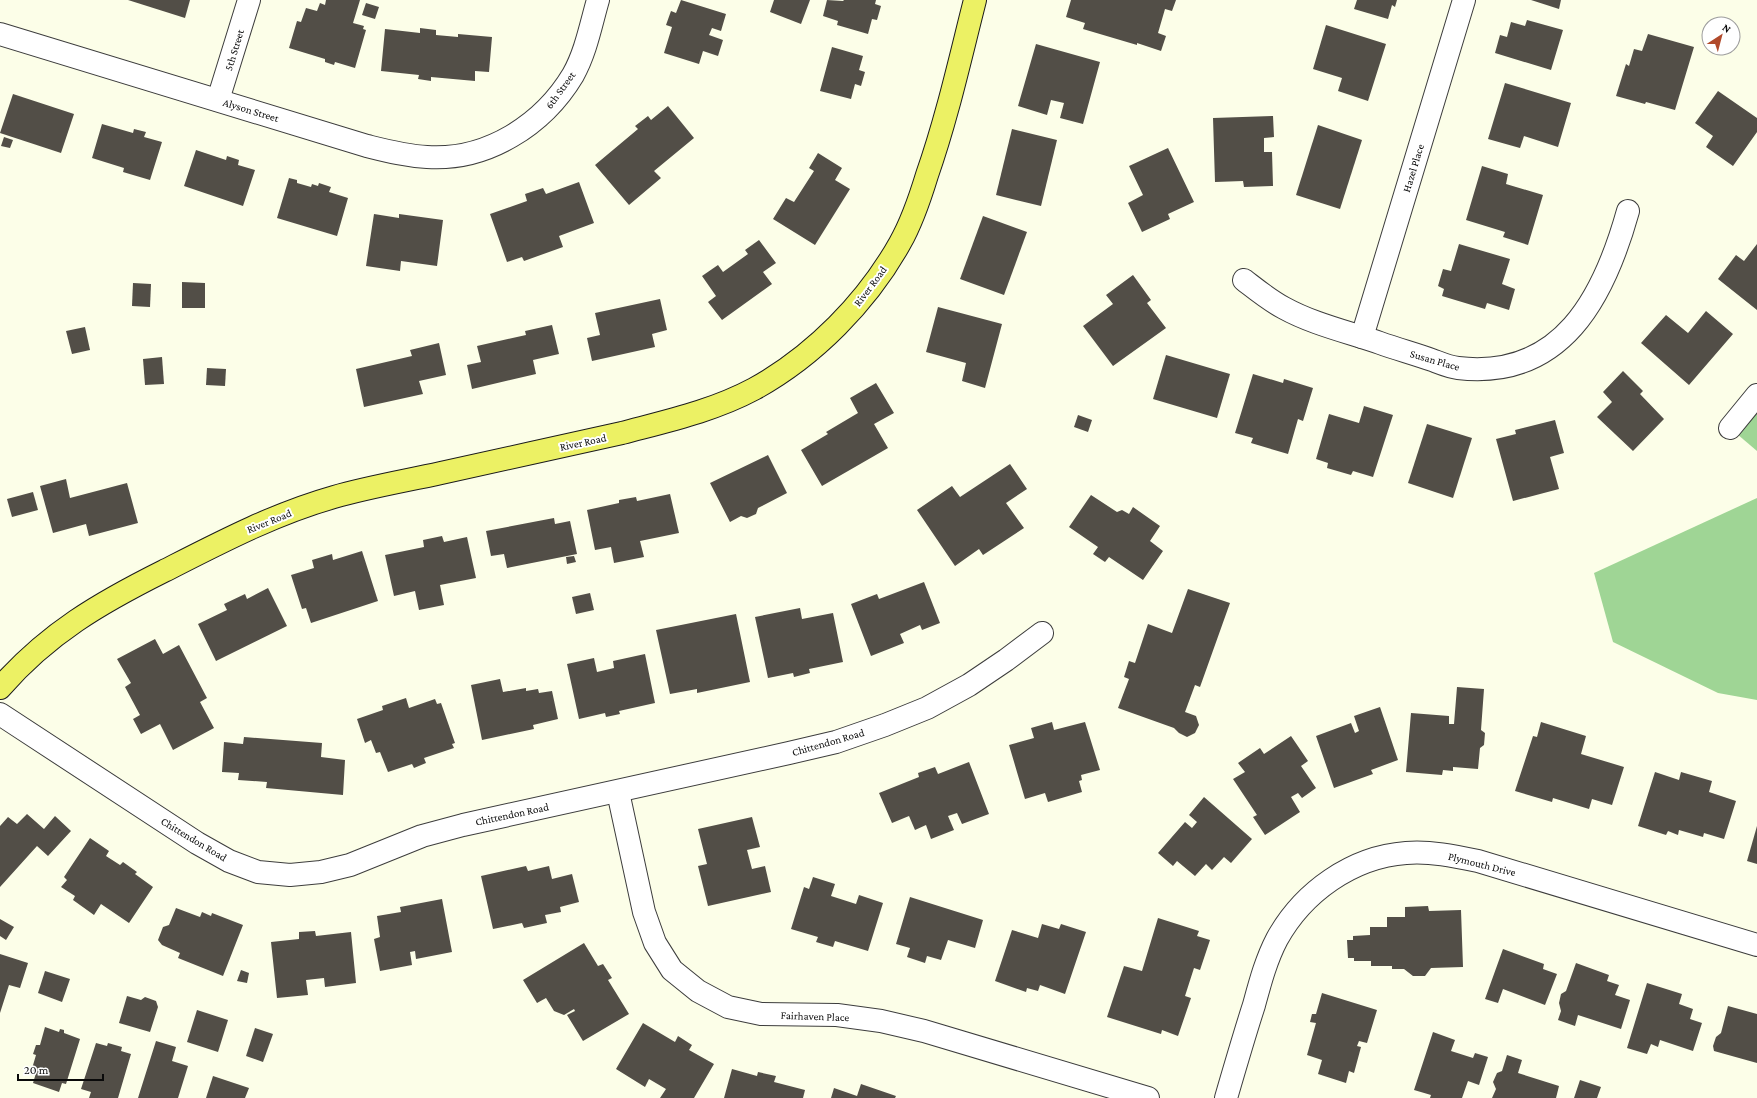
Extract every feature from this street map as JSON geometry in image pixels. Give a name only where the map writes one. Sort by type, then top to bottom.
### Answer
[{"type":"main road","name":"River Road","points":[[0,688],[14,672],[48,640],[86,613],[127,590],[227,539],[284,514],[340,496],[622,433],[664,422],[711,408],[754,389],[791,365],[823,338],[853,308],[880,274],[900,242],[920,199],[934,156],[975,0]]},
{"type":"street","name":"5th Street","points":[[218,100],[249,0]]},
{"type":"street","name":"6th Street","points":[[505,140],[533,123],[554,102],[573,74],[586,43],[598,0]]},
{"type":"street","name":"Hazel Place","points":[[1362,337],[1464,0]]},
{"type":"street","name":"Alyson Street","points":[[0,34],[397,154],[428,157],[456,156],[481,150],[505,140]]},
{"type":"street","name":"Susan Place","points":[[1244,280],[1284,308],[1308,318],[1456,368],[1486,370],[1516,365],[1543,353],[1568,333],[1590,303],[1604,281],[1619,246],[1628,211]]},
{"type":"street","points":[[1730,428],[1757,395]]},
{"type":"street","name":"Chittendon Road","points":[[0,714],[197,843],[229,861],[258,872],[290,875],[321,872],[350,865],[422,836],[456,826],[618,792],[836,742],[885,726],[927,708],[969,685],[1042,633]]},
{"type":"street","name":"Fairhaven Place","points":[[618,792],[644,912],[655,943],[672,970],[698,991],[728,1007],[761,1014],[837,1016],[881,1021],[924,1031],[1148,1098]]},
{"type":"street","name":"Plymouth Drive","points":[[1226,1098],[1265,966],[1277,939],[1293,914],[1313,892],[1340,873],[1371,860],[1405,853],[1440,854],[1478,861],[1757,945]]},
{"type":"green space","points":[[1757,395],[1757,451],[1730,428]]},
{"type":"green space","points":[[1757,498],[1757,700],[1718,693],[1613,642],[1594,573]]},
{"type":"building","points":[[128,0],[190,0],[185,18]]},
{"type":"building","points":[[326,0],[360,0],[353,23],[364,26],[363,29],[366,30],[355,68],[335,62],[334,65],[325,62],[325,59],[289,48],[297,21],[301,22],[306,8],[317,11],[320,3],[325,5]]},
{"type":"building","points":[[681,0],[726,14],[721,31],[712,28],[709,35],[723,40],[718,56],[703,51],[699,64],[664,53],[672,27],[666,25],[671,11],[676,13]]},
{"type":"building","points":[[774,0],[810,0],[801,24],[770,12]]},
{"type":"building","points":[[827,0],[876,0],[875,4],[881,6],[877,20],[872,19],[868,34],[837,25],[838,21],[823,16]]},
{"type":"building","points":[[1071,0],[1176,0],[1172,11],[1165,9],[1158,33],[1166,36],[1161,51],[1083,29],[1085,23],[1066,17]]},
{"type":"building","points":[[1357,0],[1397,0],[1395,7],[1392,5],[1388,19],[1354,9]]},
{"type":"building","points":[[1531,0],[1561,0],[1559,9]]},
{"type":"building","points":[[366,3],[379,7],[375,19],[362,15]]},
{"type":"building","points":[[1527,20],[1563,30],[1551,70],[1495,53],[1500,35],[1507,37],[1511,22],[1525,26]]},
{"type":"building","points":[[1326,25],[1386,44],[1368,101],[1338,91],[1342,78],[1313,69]]},
{"type":"building","points":[[420,28],[436,30],[436,35],[458,37],[458,34],[492,37],[489,72],[475,71],[475,81],[431,77],[431,81],[418,79],[419,75],[381,71],[385,29],[420,33]]},
{"type":"building","points":[[1648,34],[1694,47],[1675,110],[1616,96],[1626,64],[1629,66],[1634,49],[1642,51]]},
{"type":"building","points":[[1036,44],[1100,62],[1083,124],[1060,118],[1064,103],[1051,100],[1047,115],[1018,106]]},
{"type":"building","points":[[832,47],[863,56],[859,70],[865,72],[861,86],[855,84],[851,99],[820,91]]},
{"type":"building","points":[[1505,83],[1571,103],[1558,147],[1524,136],[1520,148],[1488,139]]},
{"type":"building","points":[[1718,91],[1757,118],[1757,132],[1733,166],[1706,147],[1713,136],[1695,123]]},
{"type":"building","points":[[13,94],[74,114],[61,153],[0,133]]},
{"type":"building","points":[[668,106],[694,138],[654,171],[661,178],[629,205],[595,165],[638,129],[635,126],[648,116],[651,120]]},
{"type":"building","points":[[1273,116],[1274,137],[1264,138],[1264,152],[1272,152],[1273,186],[1244,187],[1243,181],[1215,182],[1213,118]]},
{"type":"building","points":[[102,124],[133,133],[134,129],[146,132],[144,137],[162,142],[150,180],[123,172],[124,168],[92,158]]},
{"type":"building","points":[[1318,125],[1362,140],[1340,209],[1296,195]]},
{"type":"building","points":[[1012,129],[1057,140],[1041,206],[996,195]]},
{"type":"building","points":[[4,137],[13,140],[10,148],[1,146]]},
{"type":"building","points":[[1168,148],[1194,202],[1168,214],[1170,219],[1142,232],[1128,203],[1143,195],[1129,166]]},
{"type":"building","points":[[196,150],[226,160],[227,156],[239,160],[238,165],[255,170],[243,206],[184,186]]},
{"type":"building","points":[[818,153],[842,168],[835,180],[850,189],[815,245],[773,219],[786,198],[794,202],[814,171],[809,168]]},
{"type":"building","points":[[1482,166],[1508,174],[1506,184],[1543,195],[1528,245],[1503,237],[1505,232],[1466,220]]},
{"type":"building","points":[[289,178],[297,180],[297,183],[311,187],[312,184],[318,186],[319,183],[331,187],[329,192],[348,198],[337,236],[277,218]]},
{"type":"building","points":[[579,182],[594,223],[559,236],[563,247],[524,261],[522,257],[507,262],[490,214],[527,201],[525,194],[543,188],[546,194]]},
{"type":"building","points":[[374,214],[399,218],[399,214],[443,220],[437,266],[401,261],[400,271],[366,266]]},
{"type":"building","points":[[983,216],[1027,232],[1004,295],[960,279]]},
{"type":"building","points":[[759,240],[776,263],[763,272],[772,284],[722,320],[708,302],[716,296],[702,276],[718,265],[723,272],[748,254],[745,250]]},
{"type":"building","points":[[1459,244],[1510,259],[1502,284],[1515,289],[1509,310],[1487,303],[1485,309],[1442,296],[1444,289],[1438,286],[1443,269],[1451,271]]},
{"type":"building","points":[[1757,244],[1757,310],[1718,279],[1736,255],[1744,261]]},
{"type":"building","points":[[1133,275],[1151,300],[1147,303],[1166,328],[1113,366],[1083,326],[1113,304],[1106,295]]},
{"type":"building","points":[[182,282],[205,283],[205,308],[182,308]]},
{"type":"building","points":[[133,283],[151,284],[150,307],[132,306]]},
{"type":"building","points":[[660,299],[667,330],[652,334],[655,347],[592,361],[587,338],[600,335],[595,313]]},
{"type":"building","points":[[938,307],[1002,324],[985,388],[962,381],[966,363],[926,352]]},
{"type":"building","points":[[1706,311],[1733,334],[1689,385],[1641,343],[1666,315],[1688,333]]},
{"type":"building","points":[[552,325],[559,354],[533,360],[536,374],[472,389],[467,365],[481,362],[477,346],[526,335],[525,331]]},
{"type":"building","points":[[85,327],[90,350],[72,354],[66,331]]},
{"type":"building","points":[[439,343],[446,375],[419,381],[423,394],[364,407],[356,369],[412,356],[410,350]]},
{"type":"building","points":[[1166,355],[1230,374],[1217,418],[1153,399]]},
{"type":"building","points":[[162,357],[164,384],[145,385],[143,359]]},
{"type":"building","points":[[207,368],[226,369],[225,386],[206,385]]},
{"type":"building","points":[[1623,371],[1643,391],[1640,394],[1664,419],[1633,451],[1597,417],[1612,402],[1603,392]]},
{"type":"building","points":[[1253,374],[1283,383],[1284,379],[1313,388],[1303,421],[1298,419],[1288,454],[1251,443],[1253,438],[1235,433]]},
{"type":"building","points":[[876,383],[894,413],[874,424],[888,448],[822,486],[801,450],[828,434],[826,432],[858,413],[850,398]]},
{"type":"building","points":[[1364,406],[1393,415],[1373,477],[1353,471],[1351,475],[1327,468],[1328,463],[1316,459],[1329,414],[1359,423]]},
{"type":"building","points":[[1078,415],[1092,420],[1088,432],[1074,427]]},
{"type":"building","points":[[1555,420],[1564,453],[1550,457],[1559,489],[1513,501],[1496,439],[1516,434],[1515,430]]},
{"type":"building","points":[[1427,424],[1472,438],[1453,498],[1408,483]]},
{"type":"building","points":[[768,455],[787,493],[758,508],[756,514],[747,518],[741,516],[730,522],[710,483]]},
{"type":"building","points":[[1010,464],[1027,489],[1006,503],[1024,528],[983,555],[979,549],[955,566],[917,510],[952,486],[960,497]]},
{"type":"building","points":[[66,479],[70,498],[127,483],[138,523],[89,536],[86,524],[53,533],[40,486]]},
{"type":"building","points":[[33,492],[38,510],[12,517],[7,499]]},
{"type":"building","points":[[670,494],[679,533],[640,541],[644,557],[614,563],[611,547],[595,550],[587,510],[619,503],[619,500],[636,497],[637,501]]},
{"type":"building","points":[[1091,495],[1117,512],[1122,510],[1129,514],[1133,507],[1160,526],[1150,541],[1163,551],[1143,580],[1109,557],[1105,562],[1093,554],[1098,547],[1069,527]]},
{"type":"building","points":[[554,518],[555,524],[570,521],[577,554],[507,568],[504,554],[491,556],[486,531]]},
{"type":"building","points":[[442,536],[444,542],[467,537],[476,578],[440,585],[444,605],[419,610],[415,591],[394,596],[385,555],[424,547],[423,540]]},
{"type":"building","points":[[362,551],[378,601],[311,623],[306,608],[302,609],[291,575],[314,568],[312,560],[332,554],[333,560]]},
{"type":"building","points":[[574,556],[576,562],[567,564],[566,557]]},
{"type":"building","points":[[924,582],[940,623],[922,630],[920,625],[900,634],[904,643],[871,656],[851,604],[877,594],[879,599]]},
{"type":"building","points":[[268,588],[287,626],[216,661],[198,624],[227,610],[224,604],[245,594],[247,599]]},
{"type":"building","points":[[1188,589],[1230,603],[1200,687],[1195,685],[1185,712],[1196,716],[1199,725],[1195,733],[1187,737],[1179,733],[1174,728],[1118,708],[1129,679],[1124,677],[1129,661],[1135,663],[1148,624],[1172,633]]},
{"type":"building","points":[[590,593],[594,610],[576,614],[572,597]]},
{"type":"building","points":[[800,608],[802,619],[833,613],[843,662],[809,669],[810,673],[794,677],[793,673],[768,678],[755,617]]},
{"type":"building","points":[[736,614],[750,682],[697,693],[697,689],[670,694],[656,630]]},
{"type":"building","points":[[155,639],[163,654],[179,645],[207,698],[200,702],[214,728],[173,750],[160,724],[141,734],[133,719],[140,715],[125,687],[131,683],[117,659]]},
{"type":"building","points":[[645,654],[655,703],[619,711],[620,714],[606,717],[605,713],[579,719],[567,664],[594,658],[597,672],[614,668],[613,661]]},
{"type":"building","points":[[500,679],[503,692],[526,688],[526,691],[538,689],[539,693],[552,691],[558,719],[533,725],[534,729],[482,740],[471,685]]},
{"type":"building","points":[[1457,687],[1484,689],[1481,730],[1485,733],[1484,745],[1480,748],[1478,769],[1453,767],[1453,771],[1443,770],[1442,775],[1406,772],[1411,713],[1449,716],[1449,724],[1454,724]]},
{"type":"building","points":[[406,698],[409,708],[435,699],[437,704],[441,703],[455,743],[452,744],[454,748],[424,758],[426,763],[414,768],[412,764],[388,772],[380,752],[376,753],[371,740],[365,743],[357,719],[383,710],[382,706]]},
{"type":"building","points":[[1380,707],[1398,760],[1371,770],[1373,774],[1334,788],[1316,736],[1351,723],[1355,733],[1359,731],[1354,716]]},
{"type":"building","points":[[1052,722],[1054,730],[1085,722],[1100,770],[1081,775],[1082,780],[1079,781],[1082,792],[1048,802],[1045,793],[1025,799],[1009,745],[1034,738],[1031,728]]},
{"type":"building","points":[[1541,722],[1586,736],[1581,754],[1624,767],[1612,805],[1592,799],[1589,809],[1553,798],[1552,802],[1515,791],[1533,736],[1537,737]]},
{"type":"building","points":[[1291,736],[1308,761],[1301,766],[1316,788],[1302,798],[1298,793],[1291,797],[1300,812],[1265,835],[1253,817],[1257,815],[1233,779],[1245,772],[1238,763],[1260,748],[1264,754]]},
{"type":"building","points":[[244,737],[322,743],[321,757],[345,760],[343,795],[266,788],[267,782],[238,780],[239,773],[222,772],[224,742],[243,744]]},
{"type":"building","points":[[969,762],[989,814],[962,824],[957,813],[948,816],[954,830],[931,839],[926,825],[915,830],[909,816],[892,823],[879,793],[919,777],[918,773],[935,767],[938,774]]},
{"type":"building","points":[[1655,772],[1679,780],[1681,772],[1712,781],[1709,792],[1736,801],[1724,839],[1704,833],[1703,837],[1679,830],[1678,835],[1668,831],[1666,835],[1638,826]]},
{"type":"building","points":[[1204,797],[1252,839],[1231,863],[1224,857],[1212,870],[1206,864],[1195,876],[1177,861],[1173,866],[1158,853],[1185,822],[1192,828],[1197,822],[1189,815]]},
{"type":"building","points":[[27,814],[44,829],[55,816],[71,831],[48,856],[37,846],[0,887],[0,826],[8,817],[17,824]]},
{"type":"building","points":[[752,817],[760,847],[747,850],[752,869],[765,866],[771,892],[708,906],[698,866],[707,864],[698,829]]},
{"type":"building","points":[[1757,826],[1757,864],[1747,861]]},
{"type":"building","points":[[90,838],[109,851],[106,856],[120,865],[123,862],[137,872],[135,874],[153,887],[129,923],[101,904],[94,915],[73,900],[75,896],[61,887],[67,880],[64,877]]},
{"type":"building","points":[[526,866],[528,871],[549,866],[552,879],[572,874],[579,902],[560,907],[561,912],[545,915],[547,923],[524,928],[522,923],[493,929],[481,876]]},
{"type":"building","points":[[813,877],[835,884],[831,896],[856,904],[859,895],[883,903],[868,951],[835,941],[833,947],[816,942],[818,937],[791,929],[804,887],[809,889]]},
{"type":"building","points":[[910,897],[983,920],[975,948],[948,940],[941,960],[927,956],[925,963],[907,957],[910,948],[896,944]]},
{"type":"building","points":[[442,899],[452,952],[416,959],[415,951],[410,952],[412,965],[380,971],[374,939],[380,937],[377,916],[401,912],[400,907]]},
{"type":"building","points":[[1428,906],[1429,911],[1461,910],[1463,967],[1431,968],[1425,976],[1413,976],[1404,969],[1392,969],[1392,966],[1371,966],[1371,961],[1354,961],[1354,958],[1348,958],[1347,940],[1353,940],[1353,936],[1370,935],[1370,927],[1387,927],[1387,917],[1405,917],[1405,907]]},
{"type":"building","points":[[176,908],[200,917],[202,912],[211,916],[212,913],[243,925],[223,976],[178,958],[180,953],[162,945],[158,940],[163,927],[169,925]]},
{"type":"building","points":[[1158,918],[1199,931],[1197,936],[1210,940],[1200,970],[1194,968],[1185,996],[1191,998],[1178,1036],[1162,1030],[1161,1034],[1107,1017],[1124,966],[1142,971]]},
{"type":"building","points":[[0,919],[14,927],[6,940],[0,936]]},
{"type":"building","points":[[1042,924],[1059,929],[1061,924],[1086,932],[1065,994],[1040,985],[1038,991],[1027,988],[1026,992],[995,981],[1012,930],[1038,938]]},
{"type":"building","points":[[315,931],[316,936],[351,932],[356,983],[325,987],[324,978],[306,980],[308,995],[277,998],[271,942],[299,939],[299,932]]},
{"type":"building","points":[[584,943],[598,966],[603,964],[612,978],[608,980],[629,1014],[583,1041],[567,1015],[575,1011],[574,1009],[564,1015],[554,1011],[546,998],[537,1003],[523,980]]},
{"type":"building","points":[[1503,949],[1544,964],[1543,969],[1557,974],[1545,1005],[1503,989],[1498,1003],[1485,999]]},
{"type":"building","points":[[0,954],[28,963],[20,988],[9,985],[0,1013]]},
{"type":"building","points":[[1576,963],[1609,975],[1607,981],[1619,985],[1615,995],[1630,1000],[1621,1029],[1578,1015],[1575,1026],[1558,1020],[1561,1011],[1559,1003],[1561,994],[1566,991]]},
{"type":"building","points":[[241,970],[249,973],[247,983],[237,981]]},
{"type":"building","points":[[45,971],[70,979],[62,1002],[38,993]]},
{"type":"building","points":[[1647,983],[1682,994],[1679,1004],[1693,1009],[1690,1019],[1702,1023],[1693,1051],[1660,1040],[1658,1047],[1651,1044],[1647,1054],[1627,1048]]},
{"type":"building","points":[[1322,993],[1377,1010],[1367,1043],[1359,1041],[1357,1046],[1361,1047],[1354,1073],[1349,1071],[1346,1083],[1318,1074],[1322,1060],[1307,1055],[1316,1023],[1310,1022],[1312,1014],[1316,1014]]},
{"type":"building","points":[[127,996],[141,1000],[145,997],[156,1001],[158,1007],[150,1032],[119,1023]]},
{"type":"building","points":[[1728,1006],[1757,1014],[1757,1063],[1714,1051],[1713,1046],[1716,1037],[1721,1033]]},
{"type":"building","points":[[197,1010],[228,1020],[218,1052],[187,1042]]},
{"type":"building","points":[[643,1023],[675,1042],[678,1036],[692,1045],[689,1050],[714,1064],[694,1098],[660,1098],[666,1089],[649,1079],[645,1087],[616,1069]]},
{"type":"building","points":[[45,1027],[59,1032],[60,1029],[64,1030],[64,1033],[80,1039],[66,1084],[62,1083],[59,1092],[33,1083],[36,1073],[31,1072],[36,1055],[33,1054],[36,1045],[40,1045]]},
{"type":"building","points":[[255,1028],[273,1034],[263,1062],[246,1056]]},
{"type":"building","points":[[1433,1032],[1455,1040],[1451,1051],[1473,1058],[1475,1053],[1488,1057],[1479,1085],[1468,1081],[1462,1098],[1430,1098],[1431,1095],[1414,1090]]},
{"type":"building","points":[[156,1041],[176,1047],[172,1061],[188,1066],[178,1098],[138,1098]]},
{"type":"building","points":[[96,1043],[107,1046],[108,1043],[122,1047],[121,1051],[131,1054],[118,1098],[89,1098],[91,1092],[81,1089]]},
{"type":"building","points":[[1507,1055],[1522,1060],[1518,1073],[1559,1086],[1556,1098],[1492,1098],[1496,1089],[1493,1082],[1497,1073],[1502,1071]]},
{"type":"building","points":[[732,1069],[757,1076],[758,1072],[776,1076],[774,1082],[805,1090],[803,1098],[724,1098]]},
{"type":"building","points":[[213,1076],[249,1088],[245,1098],[206,1098]]},
{"type":"building","points":[[1580,1080],[1601,1087],[1597,1098],[1574,1098]]},
{"type":"building","points":[[861,1084],[896,1096],[895,1098],[831,1098],[834,1088],[857,1096]]}]
